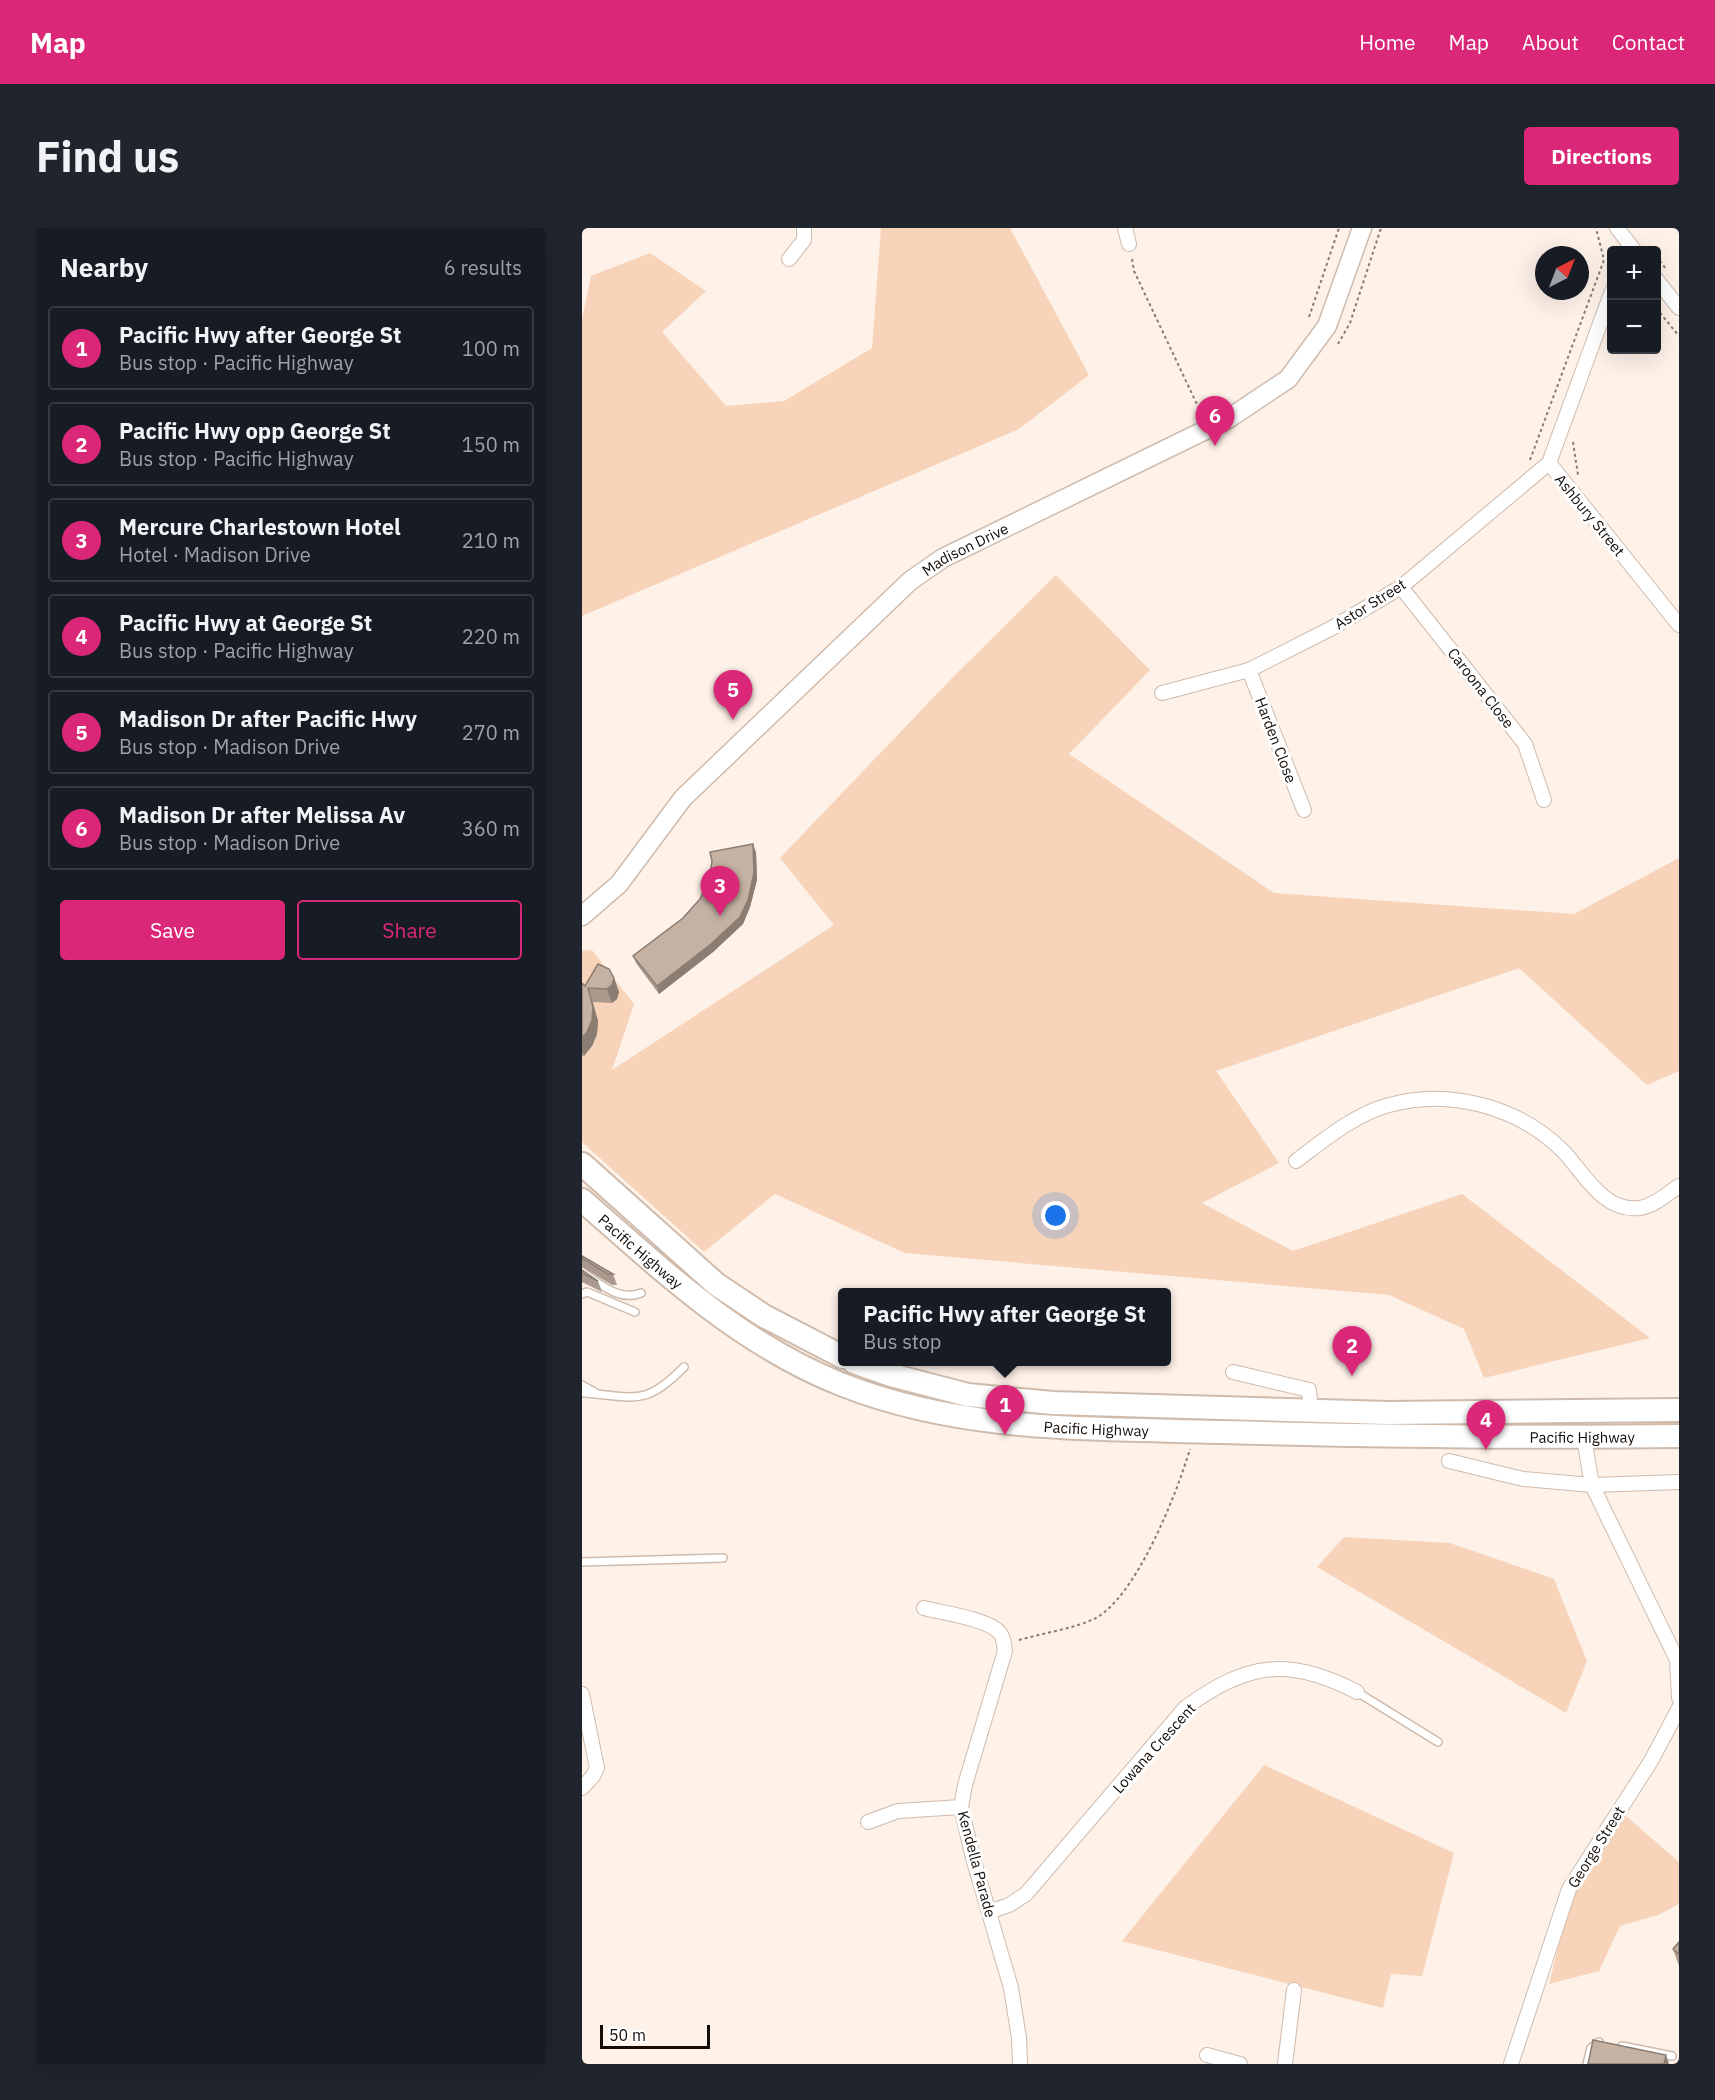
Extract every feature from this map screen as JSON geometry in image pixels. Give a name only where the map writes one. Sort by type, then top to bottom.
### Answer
[{"type":"highway","name":"Pacific Highway","points":[[582,1164],[716,1284],[764,1316],[838,1354]]},
{"type":"highway","name":"Pacific Highway","points":[[582,1200],[678,1284],[732,1326],[805,1368],[843,1385],[902,1405],[958,1418],[1015,1426],[1196,1431],[1584,1437],[1679,1436]]},
{"type":"highway","name":"Pacific Highway","points":[[867,1366],[933,1387],[1011,1401],[1388,1413],[1679,1410]]},
{"type":"main road","name":"Madison Drive","points":[[582,916],[619,884],[682,798],[910,581],[943,558],[1228,419],[1288,379],[1327,326],[1362,228]]},
{"type":"street","points":[[789,259],[804,240],[804,228]]},
{"type":"street","points":[[1125,228],[1129,244]]},
{"type":"street","points":[[1617,228],[1629,246]]},
{"type":"street","points":[[1661,285],[1679,308]]},
{"type":"street","name":"Ashbury Street","points":[[1608,300],[1549,463],[1679,625]]},
{"type":"street","name":"Astor Street","points":[[1162,693],[1249,670],[1332,628],[1401,586],[1549,463]]},
{"type":"street","name":"Caroona Close","points":[[1401,586],[1525,744],[1544,800]]},
{"type":"street","name":"Harden Close","points":[[1249,670],[1304,810]]},
{"type":"street","points":[[1296,1161],[1336,1131],[1389,1104],[1442,1099],[1484,1104],[1529,1123],[1563,1151],[1586,1181],[1602,1195],[1622,1205],[1640,1208],[1679,1186]]},
{"type":"street","points":[[1233,1372],[1309,1390],[1311,1410]]},
{"type":"street","points":[[1584,1437],[1592,1485],[1677,1660],[1679,1698]]},
{"type":"street","points":[[1449,1461],[1523,1479],[1592,1485],[1679,1482]]},
{"type":"street","points":[[924,1608],[985,1623],[1002,1638]]},
{"type":"street","name":"Kendella Parade","points":[[1002,1638],[1005,1651],[965,1785],[961,1807],[1011,1988],[1019,2038],[1020,2064]]},
{"type":"street","name":"Lowana Crescent","points":[[989,1912],[1009,1905],[1026,1894],[1185,1708],[1217,1685],[1261,1671],[1292,1670],[1313,1673],[1357,1692]]},
{"type":"street","points":[[582,1694],[597,1768],[582,1788]]},
{"type":"street","name":"George Street","points":[[1511,2064],[1569,1888],[1651,1761],[1679,1708]]},
{"type":"street","points":[[868,1822],[898,1811],[961,1807]]},
{"type":"street","points":[[1285,2064],[1294,1990]]},
{"type":"street","points":[[1208,2055],[1240,2064]]},
{"type":"lane","points":[[582,1272],[615,1293],[632,1297],[640,1293]]},
{"type":"lane","points":[[582,1294],[587,1292],[635,1312]]},
{"type":"lane","points":[[582,1393],[637,1398],[662,1389],[684,1367]]},
{"type":"lane","points":[[582,1385],[599,1394]]},
{"type":"lane","points":[[582,1562],[723,1558]]},
{"type":"lane","points":[[1357,1692],[1438,1742]]},
{"type":"lane","points":[[1587,2064],[1591,2048],[1600,2042],[1672,2056]]},
{"type":"path","points":[[1309,317],[1340,228]]},
{"type":"path","points":[[1338,344],[1350,323],[1381,228]]},
{"type":"path","points":[[1529,462],[1605,260],[1596,228]]},
{"type":"path","points":[[1134,271],[1209,428]]},
{"type":"path","points":[[1661,314],[1679,336]]},
{"type":"path","points":[[1572,439],[1578,474],[1584,482]]},
{"type":"path","points":[[1002,1638],[1095,1618],[1123,1591],[1151,1548],[1181,1478],[1196,1431]]},
{"type":"shaded area","points":[[881,228],[1010,228],[1089,375],[1019,429],[582,616],[582,319],[591,276],[650,253],[706,291],[662,332],[726,406],[784,401],[872,348]]},
{"type":"shaded area","points":[[1056,575],[1150,670],[1069,754],[1274,893],[1574,914],[1679,858],[1679,1071],[1647,1085],[1519,968],[1216,1071],[1279,1163],[1202,1203],[1293,1251],[1462,1194],[1650,1338],[1484,1378],[1464,1329],[1389,1295],[905,1253],[775,1194],[704,1252],[582,1142],[582,951],[592,950],[634,1004],[612,1070],[834,925],[780,858],[953,677]]},
{"type":"shaded area","points":[[1344,1537],[1450,1543],[1554,1579],[1587,1661],[1566,1713],[1317,1567]]},
{"type":"shaded area","points":[[1264,1765],[1454,1853],[1422,1976],[1391,1974],[1383,2008],[1122,1941]]},
{"type":"shaded area","points":[[1626,1816],[1679,1862],[1679,1904],[1658,1915],[1620,1926],[1599,1971],[1549,1984],[1573,1889]]},
{"type":"building","points":[[753,844],[754,873],[748,900],[740,917],[711,944],[657,986],[633,956],[683,918],[700,899],[709,879],[712,861],[710,852]]},
{"type":"building","points":[[598,964],[609,969],[614,978],[612,985],[607,989],[588,988],[593,1007],[592,1020],[582,1038],[582,983],[585,986]]},
{"type":"building","points":[[582,1256],[613,1274],[608,1274]]},
{"type":"building","points":[[582,1270],[598,1281],[582,1273]]},
{"type":"building","points":[[1679,1942],[1679,1954],[1673,1949]]},
{"type":"building","points":[[1593,2040],[1666,2055],[1664,2064],[1588,2064]]},
{"type":"place","name":"Madison Dr after Melissa Av","points":[[1215,446]]},
{"type":"place","name":"Madison Dr after Pacific Hwy","points":[[733,720]]},
{"type":"place","name":"Mercure Charlestown Hotel","points":[[720,916]]},
{"type":"place","name":"Pacific Hwy opp George St","points":[[1352,1376]]},
{"type":"place","name":"Pacific Hwy after George St","points":[[1005,1435]]},
{"type":"place","name":"Pacific Hwy at George St","points":[[1486,1450]]}]
